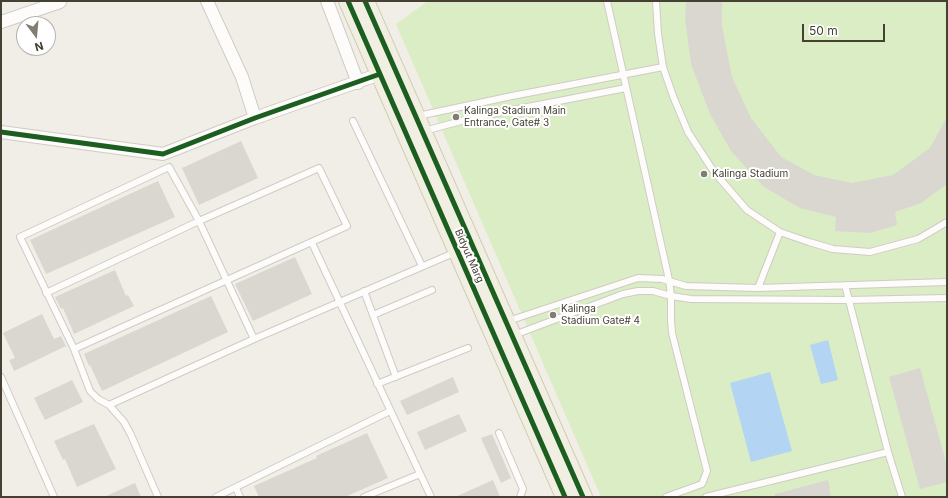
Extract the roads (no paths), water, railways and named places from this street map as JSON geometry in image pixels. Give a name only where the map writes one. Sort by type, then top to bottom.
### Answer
[{"type":"main road","name":"Bidyut Marg","points":[[348,1],[565,497]]},
{"type":"main road","name":"Bidyut Marg","points":[[365,1],[583,497]]},
{"type":"street","points":[[207,1],[242,78],[254,118]]},
{"type":"street","points":[[327,1],[358,83]]},
{"type":"street","points":[[1,22],[60,2]]},
{"type":"street","points":[[1,132],[163,154],[254,118],[358,83],[380,74]]},
{"type":"lane","points":[[607,1],[669,280],[672,333],[707,471],[702,484],[666,497]]},
{"type":"lane","points":[[656,1],[658,34],[663,67],[688,132],[714,172],[747,210],[780,232],[809,242],[833,249],[870,252],[918,239],[947,222]]},
{"type":"lane","points":[[419,124],[512,96],[663,67]]},
{"type":"lane","points":[[419,124],[476,117],[626,88]]},
{"type":"lane","points":[[353,121],[422,266]]},
{"type":"lane","points":[[158,497],[124,422],[109,404],[98,399],[90,391],[74,349],[20,237],[169,167],[199,221],[254,339]]},
{"type":"lane","points":[[46,293],[199,221],[319,168],[347,226],[74,349]]},
{"type":"lane","points":[[758,288],[780,232]]},
{"type":"lane","points":[[312,243],[431,497]]},
{"type":"lane","points":[[109,404],[340,301],[457,251]]},
{"type":"lane","points":[[509,329],[638,278],[669,280],[686,286],[758,288],[947,282]]},
{"type":"lane","points":[[845,285],[888,452],[902,497]]},
{"type":"lane","points":[[373,316],[432,290]]},
{"type":"lane","points":[[364,291],[396,377]]},
{"type":"lane","points":[[509,329],[638,291],[654,291],[671,296],[698,300],[848,300],[947,298]]},
{"type":"lane","points":[[377,384],[468,348]]},
{"type":"lane","points":[[1,377],[54,497]]},
{"type":"lane","points":[[216,497],[390,411]]},
{"type":"lane","points":[[499,433],[523,489],[520,497]]},
{"type":"lane","points":[[706,497],[888,452]]},
{"type":"lane","points":[[364,497],[420,474]]},
{"type":"lane","points":[[236,488],[240,497]]},
{"type":"water","points":[[828,340],[838,380],[821,384],[810,345]]},
{"type":"water","points":[[770,372],[792,451],[751,462],[730,383]]},
{"type":"place","name":"Kalinga Stadium Main Entrance, Gate# 3","points":[[456,117]]},
{"type":"place","name":"Kalinga Stadium","points":[[704,174]]},
{"type":"place","name":"Kalinga Stadium Gate# 4","points":[[553,315]]}]
